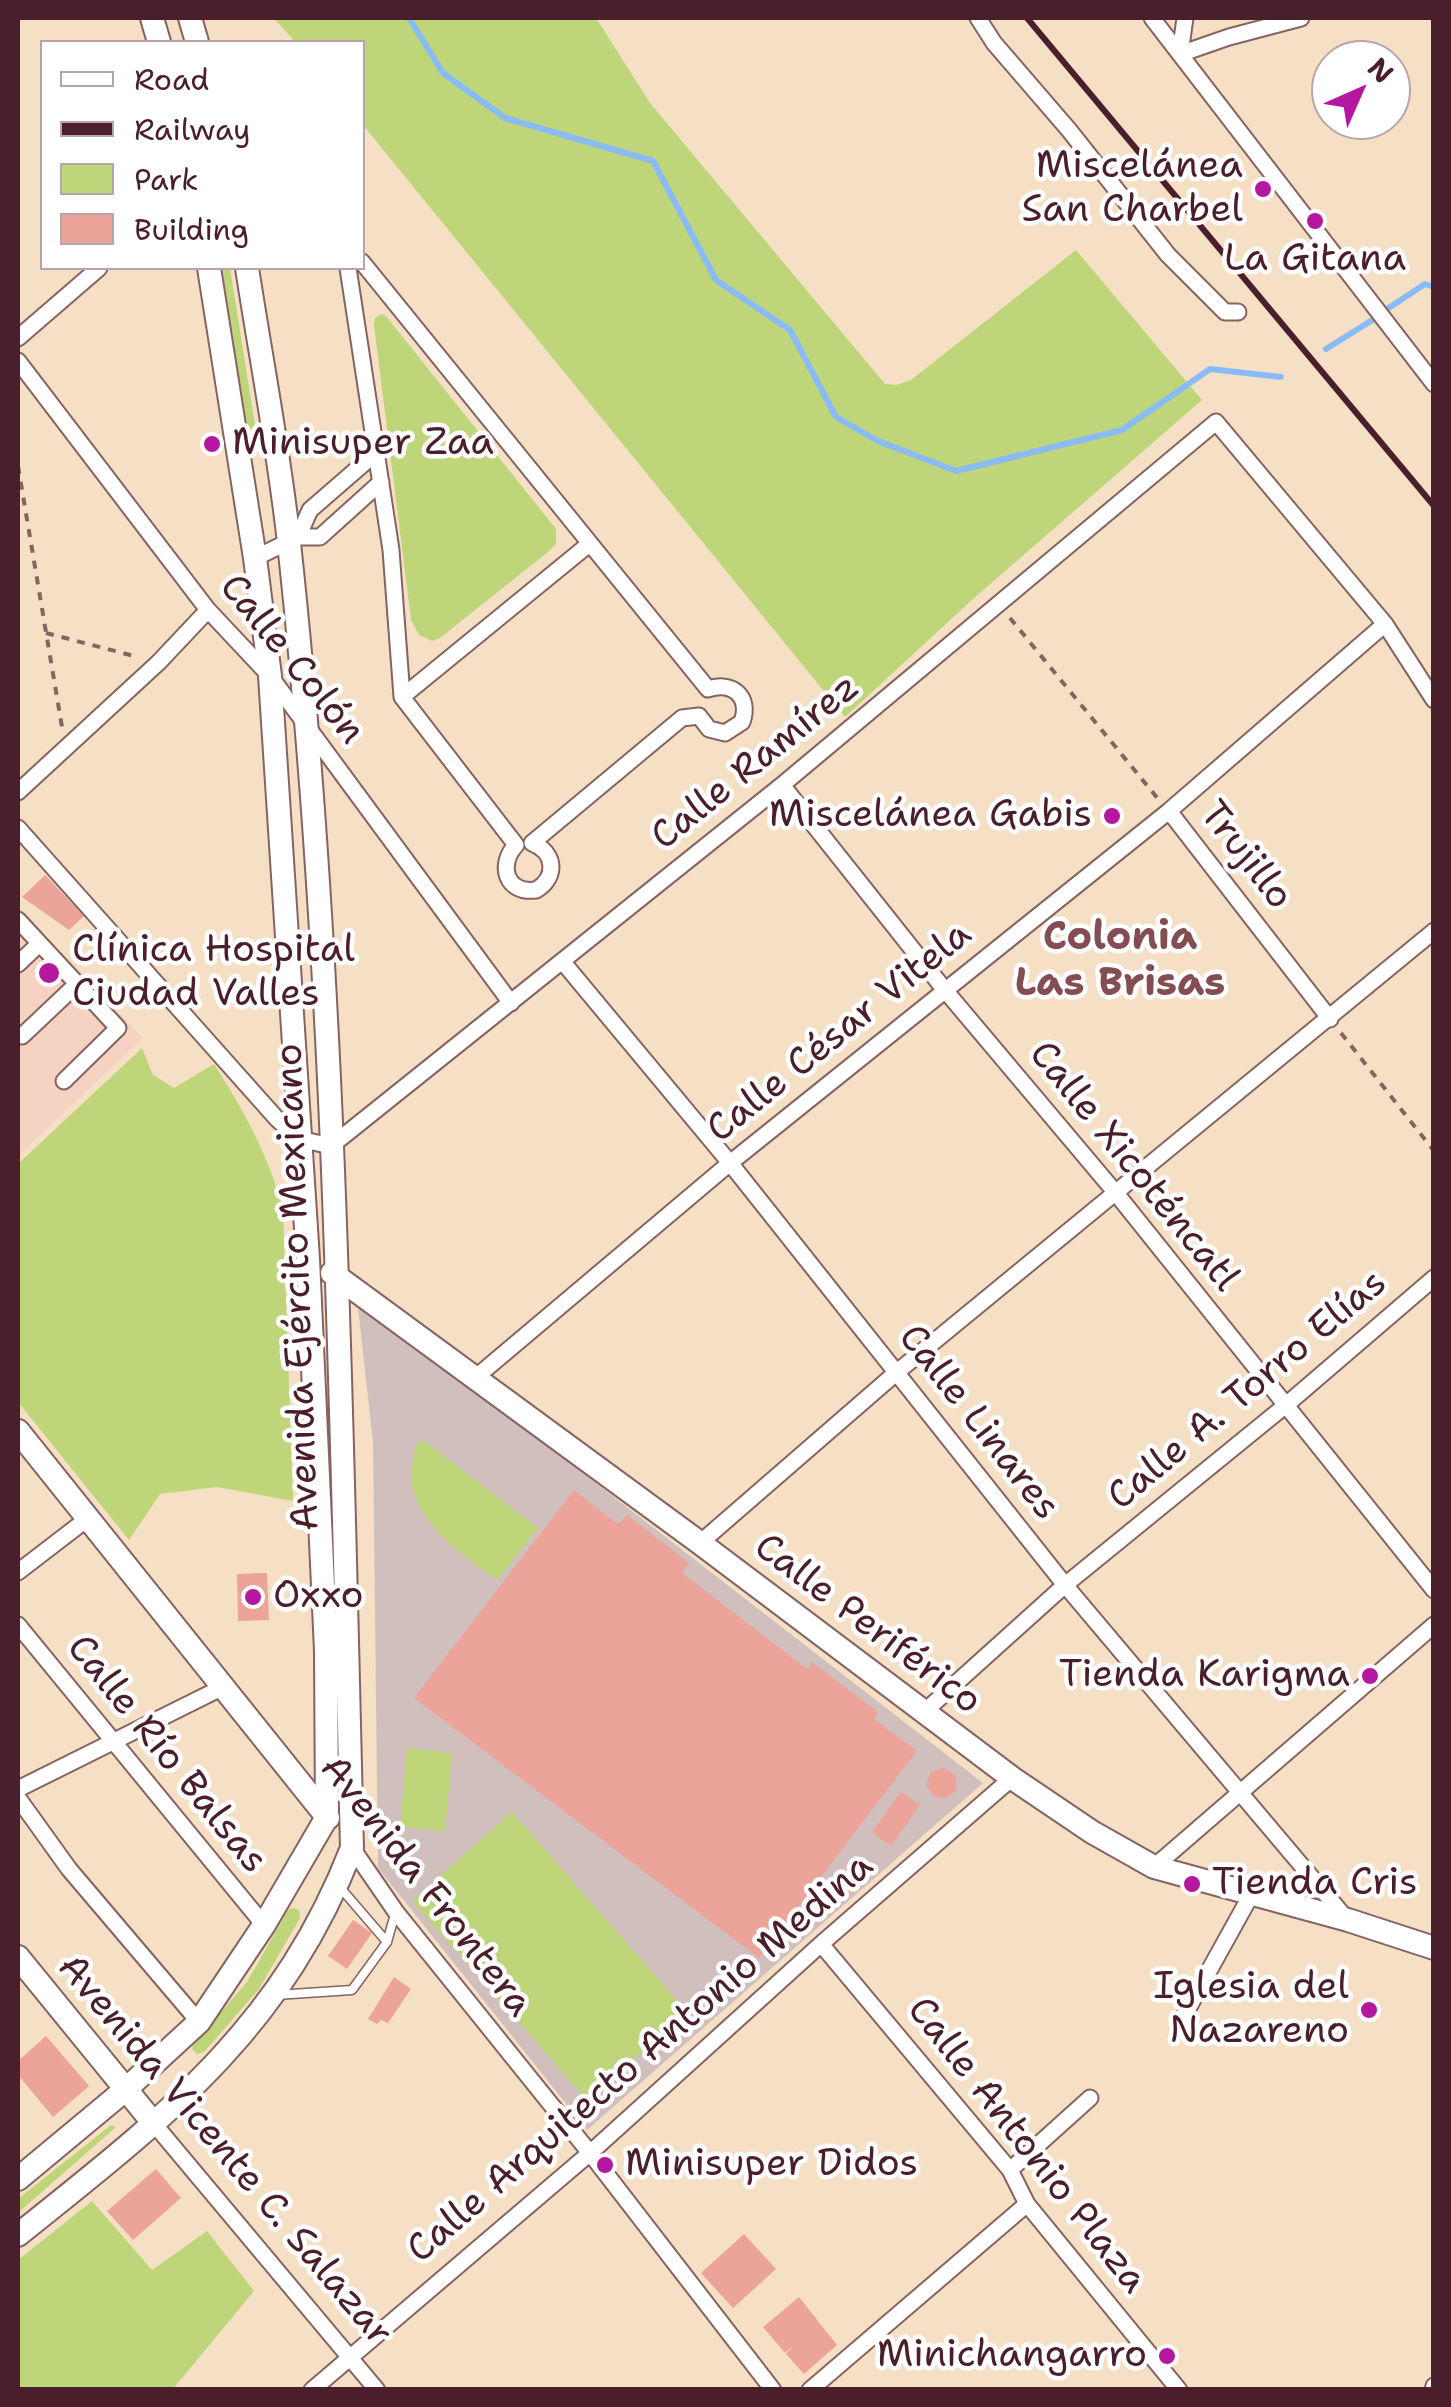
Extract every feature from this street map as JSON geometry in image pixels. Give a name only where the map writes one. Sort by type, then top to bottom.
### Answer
[{"type":"main road","name":"Avenida Ejército Mexicano","points":[[209,270],[270,676],[308,1259],[326,1651],[327,1817]]},
{"type":"main road","name":"Avenida Ejército Mexicano","points":[[18,2235],[155,2125],[239,2040],[302,1954],[338,1885],[352,1848],[337,1276],[306,726],[293,539],[246,270]]},
{"type":"main road","name":"Calle Periférico","points":[[308,1259],[337,1276],[700,1543],[1012,1778],[1092,1832],[1154,1867],[1434,1948]]},
{"type":"main road","name":"Avenida Frontera","points":[[18,1431],[352,1848]]},
{"type":"main road","points":[[18,2179],[199,2022],[264,1925],[327,1817]]},
{"type":"main road","name":"Avenida Vicente C. Salazar","points":[[18,1957],[155,2125]]},
{"type":"street","points":[[978,18],[994,43],[1168,256],[1225,312],[1238,312]]},
{"type":"street","points":[[1152,18],[1434,384]]},
{"type":"street","points":[[1180,54],[1185,18]]},
{"type":"street","points":[[1180,54],[1301,18]]},
{"type":"street","points":[[348,270],[391,550],[402,696],[516,845],[507,855],[505,872],[510,882],[526,891],[544,884],[552,864],[547,852],[532,843],[682,718],[699,716],[709,730],[725,733],[736,729],[746,712],[740,694],[732,687],[708,689],[365,266]]},
{"type":"street","points":[[18,338],[97,270]]},
{"type":"street","name":"Calle Colón","points":[[18,361],[208,610],[270,676],[510,1003]]},
{"type":"street","name":"Calle Ramírez","points":[[331,1146],[782,785],[1216,422],[1385,624]]},
{"type":"street","points":[[293,539],[310,510],[378,451]]},
{"type":"street","points":[[255,558],[293,539],[320,537],[382,482]]},
{"type":"street","points":[[402,696],[588,545]]},
{"type":"street","points":[[18,792],[160,662],[208,610]]},
{"type":"street","points":[[1385,624],[1434,700]]},
{"type":"street","name":"Calle César Vitela","points":[[475,1378],[730,1163],[1168,812],[1385,624]]},
{"type":"street","name":"Calle Xicoténcatl","points":[[782,785],[944,990],[1114,1192],[1434,1590]]},
{"type":"street","name":"Trujillo","points":[[1168,812],[1330,1019]]},
{"type":"street","points":[[18,828],[277,1119],[300,1138],[331,1146]]},
{"type":"street","points":[[18,920],[118,1028],[64,1081]]},
{"type":"street","points":[[700,1543],[897,1372],[1434,931]]},
{"type":"street","points":[[18,964],[39,944]]},
{"type":"street","name":"Calle Linares","points":[[562,961],[730,1163],[1065,1585],[1348,1920]]},
{"type":"street","points":[[22,1036],[76,984]]},
{"type":"street","name":"Calle A. Torro Elías","points":[[924,1712],[1065,1585],[1434,1278]]},
{"type":"street","points":[[18,1572],[86,1519]]},
{"type":"street","points":[[1154,1867],[1434,1624]]},
{"type":"street","name":"Calle Río Balsas","points":[[18,1625],[264,1925]]},
{"type":"street","points":[[18,1788],[221,1688]]},
{"type":"street","name":"Calle Arquitecto Antonio Medina","points":[[312,2390],[590,2153],[1012,1778]]},
{"type":"street","points":[[18,1798],[69,1868],[199,2022]]},
{"type":"street","name":"Avenida Frontera","points":[[352,1848],[396,1912],[774,2390]]},
{"type":"street","points":[[1185,2014],[1251,1895]]},
{"type":"street","name":"Calle Antonio Plaza","points":[[821,1944],[1010,2170],[1027,2204],[1179,2390]]},
{"type":"street","points":[[1010,2170],[1090,2098]]},
{"type":"street","name":"Avenida Vicente C. Salazar","points":[[155,2125],[377,2390]]},
{"type":"street","points":[[810,2390],[1027,2204]]},
{"type":"lane","points":[[338,1885],[388,1942]]},
{"type":"lane","points":[[276,1994],[352,1990],[388,1942],[396,1912]]},
{"type":"path","points":[[18,466],[66,748]]},
{"type":"path","name":"Trujillo","points":[[999,606],[1168,812]]},
{"type":"path","points":[[46,634],[160,662]]},
{"type":"path","points":[[1330,1019],[1434,1151]]},
{"type":"shaded area","name":"Clínica Hospital Ciudad Valles","points":[[18,908],[143,1038],[18,1156]]},
{"type":"shaded area","points":[[357,1298],[983,1783],[587,2130],[378,1868],[373,1442]]},
{"type":"green space","points":[[274,18],[596,18],[650,103],[885,384],[911,380],[1076,250],[1202,400],[973,599],[845,717],[365,127],[365,40],[293,40]]},
{"type":"green space","points":[[222,270],[230,270],[258,444],[254,448],[249,444]]},
{"type":"green space","points":[[381,314],[556,529],[556,544],[548,552],[432,641],[419,635],[411,620],[374,325]]},
{"type":"green space","points":[[142,1048],[153,1075],[174,1088],[214,1064],[271,1171],[283,1210],[293,1501],[217,1487],[160,1494],[129,1540],[18,1402],[18,1164]]},
{"type":"green space","points":[[419,1441],[538,1528],[497,1580],[445,1539],[419,1505],[412,1486],[412,1464]]},
{"type":"green space","points":[[407,1748],[452,1753],[445,1831],[400,1827]]},
{"type":"green space","points":[[512,1812],[687,2012],[587,2100],[412,1901]]},
{"type":"green space","points":[[292,1908],[299,1910],[300,1918],[259,1989],[204,2052],[197,2054],[193,2045],[247,1982]]},
{"type":"green space","points":[[111,2125],[116,2127],[18,2213],[18,2199]]},
{"type":"green space","points":[[92,2201],[152,2270],[207,2231],[254,2291],[173,2389],[18,2389],[18,2260]]},
{"type":"building","points":[[45,875],[84,916],[69,930],[22,897]]},
{"type":"building","points":[[574,1490],[618,1524],[627,1515],[689,1563],[682,1573],[807,1669],[812,1662],[878,1712],[874,1719],[917,1751],[759,1958],[414,1698]]},
{"type":"building","name":"Oxxo","points":[[267,1573],[269,1620],[238,1621],[237,1574]]},
{"type":"building","points":[[943,1768],[955,1775],[957,1789],[947,1798],[934,1797],[926,1785],[931,1772]]},
{"type":"building","points":[[901,1792],[920,1805],[891,1846],[872,1832]]},
{"type":"building","points":[[353,1920],[372,1933],[347,1969],[328,1956]]},
{"type":"building","points":[[394,1977],[411,1989],[388,2023],[381,2020],[377,2024],[368,2019]]},
{"type":"building","points":[[46,2036],[89,2086],[53,2117],[18,2075],[18,2061]]},
{"type":"building","points":[[156,2169],[181,2198],[133,2240],[107,2211]]},
{"type":"building","points":[[744,2234],[776,2269],[733,2308],[701,2273]]},
{"type":"building","points":[[799,2297],[837,2345],[804,2374],[786,2354],[793,2346],[785,2353],[763,2327]]},
{"type":"waterway","points":[[409,18],[443,73],[505,118],[653,161],[716,280],[790,330],[836,417],[878,441],[956,471],[1122,430],[1210,369],[1281,377]]},
{"type":"waterway","points":[[1384,311],[1425,284],[1434,287]]},
{"type":"waterway","points":[[1326,349],[1374,319]]},
{"type":"railway","points":[[1027,18],[1434,506]]},
{"type":"place","name":"Miscelánea San Charbel","points":[[1263,189]]},
{"type":"place","name":"La Gitana","points":[[1315,221]]},
{"type":"place","name":"Minisuper Zaa","points":[[212,444]]},
{"type":"place","name":"Miscelánea Gabis","points":[[1112,816]]},
{"type":"place","name":"Clínica Hospital Ciudad Valles","points":[[49,973]]},
{"type":"place","name":"Oxxo","points":[[253,1597]]},
{"type":"place","name":"Tienda Karigma","points":[[1370,1676]]},
{"type":"place","name":"Tienda Cris","points":[[1192,1884]]},
{"type":"place","name":"Iglesia del Nazareno","points":[[1369,2010]]},
{"type":"place","name":"Minisuper Didos","points":[[605,2165]]},
{"type":"place","name":"Minichangarro","points":[[1167,2356]]},
{"type":"district","name":"Colonia Las Brisas","points":[[1120,962]]}]
